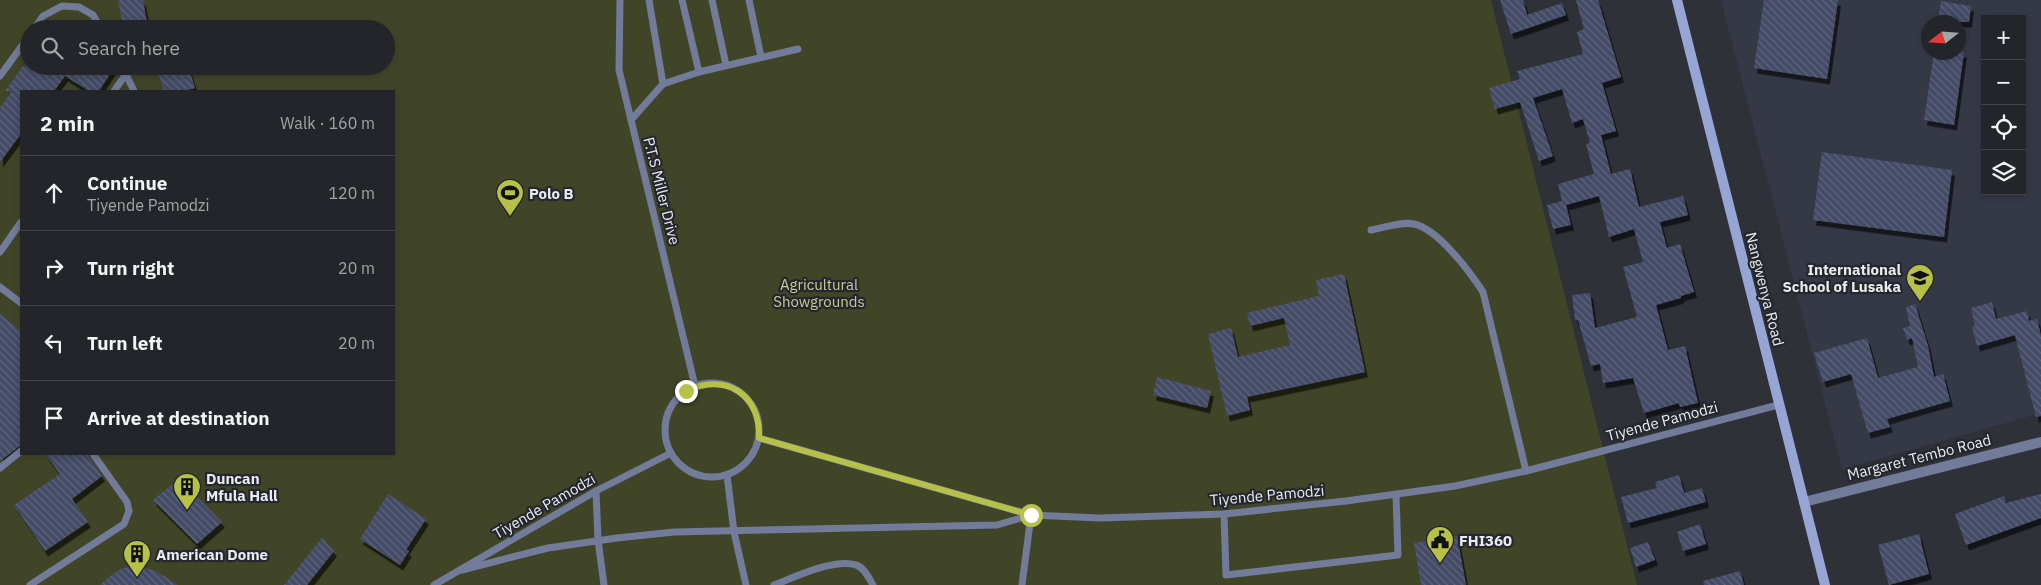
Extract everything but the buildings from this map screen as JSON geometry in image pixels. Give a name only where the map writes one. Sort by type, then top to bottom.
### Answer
[{"type":"main road","name":"Nangwenya Road","points":[[1677,0],[1825,585]]},
{"type":"street","name":"Margaret Tembo Road","points":[[1804,502],[2041,442]]},
{"type":"lane","name":"P.T.S Miller Drive","points":[[620,0],[619,70],[695,386]]},
{"type":"lane","points":[[649,0],[663,84]]},
{"type":"lane","points":[[682,0],[699,72]]},
{"type":"lane","points":[[712,0],[726,64]]},
{"type":"lane","points":[[749,0],[760,57]]},
{"type":"lane","points":[[40,20],[43,16],[62,6],[80,3],[94,15],[96,20]]},
{"type":"lane","points":[[0,76],[20,48]]},
{"type":"lane","points":[[630,120],[663,84],[726,64],[798,49]]},
{"type":"lane","points":[[115,90],[125,75]]},
{"type":"lane","points":[[126,75],[134,90]]},
{"type":"lane","points":[[0,252],[20,223]]},
{"type":"lane","points":[[1371,230],[1404,224],[1414,224],[1426,229],[1448,247],[1470,272],[1483,292],[1526,471]]},
{"type":"lane","points":[[0,287],[20,302]]},
{"type":"lane","points":[[715,383],[724,384],[742,393],[754,409],[759,428],[759,438],[754,452],[745,465],[727,475],[717,477],[695,474],[684,469],[669,454],[664,434],[667,415],[679,397],[695,386],[715,383]]},
{"type":"lane","name":"Tiyende Pamodzi","points":[[759,438],[1031,515],[1100,518],[1224,514],[1396,495],[1455,486],[1526,471],[1778,405]]},
{"type":"lane","points":[[0,468],[20,452]]},
{"type":"lane","name":"Tiyende Pamodzi","points":[[434,585],[596,491],[669,454]]},
{"type":"lane","points":[[30,585],[124,524],[128,512],[127,502],[94,455]]},
{"type":"lane","points":[[727,475],[734,532],[746,585]]},
{"type":"lane","points":[[596,491],[598,540],[604,585]]},
{"type":"lane","points":[[1224,514],[1226,574],[1398,555],[1396,495]]},
{"type":"lane","points":[[462,570],[548,548],[598,540],[674,532],[997,525],[1031,515],[1022,585]]},
{"type":"lane","points":[[774,585],[830,564],[856,565],[863,570],[873,585]]},
{"type":"shaded area","name":"International School of Lusaka","points":[[1721,0],[2041,0],[2041,413],[1842,469]]},
{"type":"green space","name":"Agricultural Showgrounds","points":[[0,0],[1491,0],[1637,585],[0,585]]},
{"type":"place","name":"Polo B","points":[[510,217]]},
{"type":"place","name":"International School of Lusaka","points":[[1920,302]]},
{"type":"place","name":"Duncan Mfula Hall","points":[[187,511]]},
{"type":"place","name":"FHI360","points":[[1440,564]]},
{"type":"place","name":"American Dome","points":[[137,578]]},
{"type":"route","points":[[686,391],[695,386],[715,383],[724,384],[742,393],[749,401],[758,418],[759,438],[1031,515]]}]
